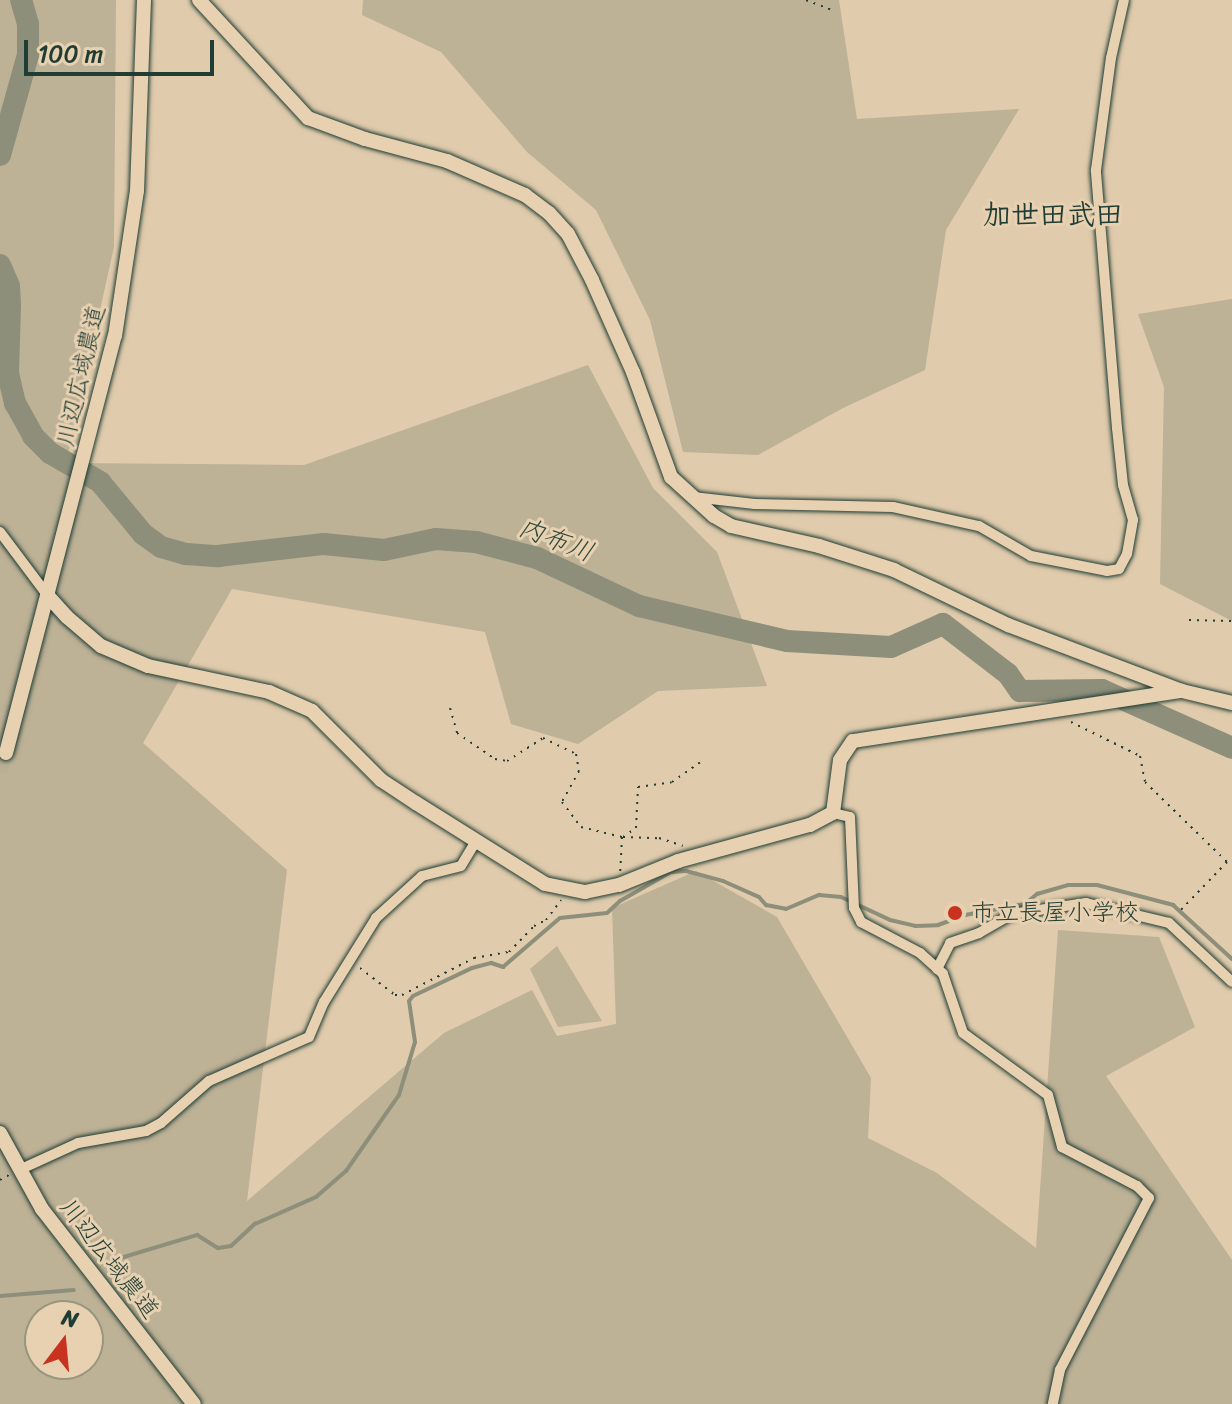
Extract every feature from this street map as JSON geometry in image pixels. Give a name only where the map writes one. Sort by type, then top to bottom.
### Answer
[{"type":"street","name":"川辺広域農道","points":[[6,753],[92,435],[115,336],[137,191],[144,0]]},
{"type":"street","points":[[199,0],[308,118],[365,139],[447,161],[525,195],[549,213],[568,234],[592,280],[633,372],[671,477],[731,526],[819,546],[894,570],[1008,625],[1182,691],[1232,703]]},
{"type":"street","points":[[691,496],[755,504],[893,507],[979,526],[1031,556],[1107,571],[1119,569],[1127,554],[1133,520],[1123,485],[1096,170],[1111,58],[1124,0]]},
{"type":"street","points":[[0,532],[48,596],[82,632],[101,646],[148,666],[269,692],[312,711],[335,730],[381,780],[545,884],[585,892],[619,885],[693,857],[810,825],[833,813],[850,817],[854,908],[861,922],[920,953],[937,969],[947,982],[963,1033],[1048,1095],[1062,1147],[1146,1191],[1149,1198],[1142,1218],[1060,1370],[1053,1404]]},
{"type":"street","points":[[833,813],[840,760],[853,741],[1182,691]]},
{"type":"street","points":[[19,1170],[78,1143],[146,1131],[161,1123],[209,1081],[309,1037],[324,1002],[376,918],[422,876],[461,866],[476,841]]},
{"type":"street","points":[[937,969],[950,943],[979,933],[1012,914],[1086,903],[1169,923],[1232,982]]},
{"type":"street","name":"川辺広域農道","points":[[0,1133],[42,1209],[194,1404]]},
{"type":"path","points":[[806,0],[830,9]]},
{"type":"path","points":[[1189,620],[1232,621]]},
{"type":"path","points":[[450,708],[457,733],[495,759],[507,761],[543,738],[576,754],[579,771],[562,802],[581,827],[622,837],[659,838],[681,843],[693,857]]},
{"type":"path","points":[[1051,713],[1140,756],[1145,782],[1227,862],[1169,923]]},
{"type":"path","points":[[622,837],[636,828],[638,787],[672,782],[702,761]]},
{"type":"path","points":[[619,885],[622,837]]},
{"type":"path","points":[[350,960],[395,995],[402,995],[474,958],[509,952],[534,926],[546,920],[569,890]]},
{"type":"shaded area","points":[[0,0],[116,0],[114,247],[66,463],[304,465],[588,365],[653,488],[717,552],[767,686],[658,691],[578,744],[511,724],[485,632],[232,589],[143,743],[287,870],[247,1201],[444,1033],[532,990],[557,1036],[616,1024],[612,908],[696,871],[777,917],[871,1078],[868,1138],[937,1173],[1036,1248],[1058,930],[1159,937],[1195,1027],[1106,1076],[1232,1260],[1232,1404],[0,1404]]},
{"type":"shaded area","points":[[363,0],[839,0],[857,119],[1019,109],[946,230],[925,370],[843,408],[758,455],[683,452],[650,320],[596,210],[527,152],[441,52],[362,15]]},
{"type":"shaded area","points":[[1232,299],[1232,621],[1160,584],[1164,387],[1138,314]]},
{"type":"shaded area","points":[[557,946],[602,1021],[558,1027],[530,969]]},
{"type":"waterway","name":"内布川","points":[[0,155],[28,55],[28,24],[21,0]]},
{"type":"waterway","name":"内布川","points":[[0,265],[9,286],[8,373],[15,403],[33,436],[50,453],[100,482],[143,534],[161,547],[186,554],[218,556],[324,544],[384,550],[436,539],[476,542],[537,558],[639,606],[787,641],[891,647],[943,624],[1008,674],[1020,691],[1102,690],[1232,748]]},
{"type":"waterway","points":[[117,1259],[197,1235],[218,1248],[231,1246],[255,1224],[316,1197],[346,1171],[399,1095],[415,1042],[409,1001],[413,996],[472,968],[491,963],[503,967],[560,918],[607,913],[620,901],[671,872],[686,871],[723,881],[759,897],[766,905],[786,909],[819,895],[841,897],[890,920],[915,926],[938,925],[965,915],[1025,904],[1037,894],[1068,885],[1097,885],[1173,905],[1232,959]]},
{"type":"waterway","points":[[0,1296],[74,1290]]},
{"type":"tunnel","points":[[0,773],[6,753]]},
{"type":"place","name":"市立長屋小学校","points":[[955,913]]},
{"type":"district","name":"加世田武田","points":[[1053,215]]}]
